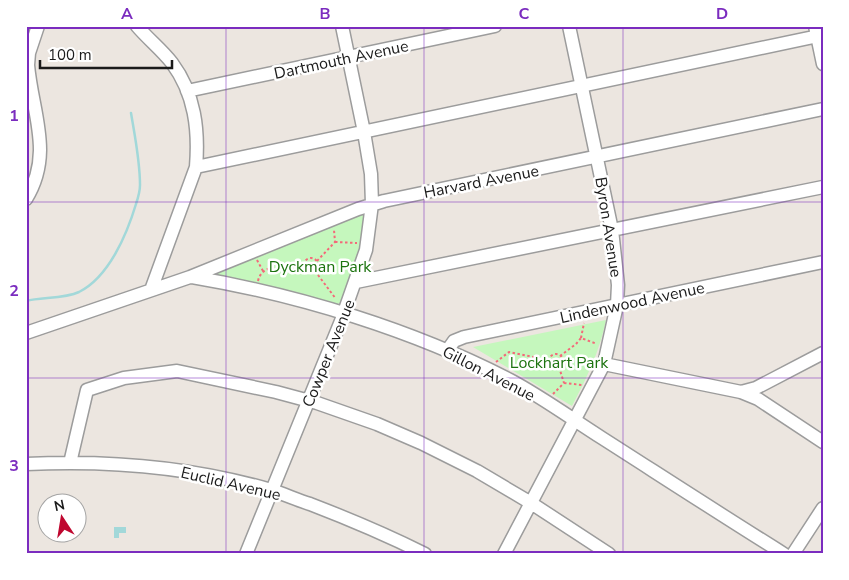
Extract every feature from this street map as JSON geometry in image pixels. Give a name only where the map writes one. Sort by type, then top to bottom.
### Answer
[{"type":"street","points":[[26,199],[35,182],[41,141],[28,65],[29,53],[38,26]]},
{"type":"street","name":"Cowper Avenue","points":[[246,554],[344,314],[366,250],[372,204],[371,174],[342,26]]},
{"type":"street","name":"Dartmouth Avenue","points":[[187,91],[495,26]]},
{"type":"street","name":"Byron Avenue","points":[[504,554],[604,364],[617,305],[618,285],[612,230],[569,26]]},
{"type":"street","points":[[139,27],[171,62],[187,91],[197,128],[198,145],[196,167],[151,290]]},
{"type":"street","points":[[196,167],[582,86],[818,33],[823,64]]},
{"type":"street","name":"Harvard Avenue","points":[[26,333],[190,277],[372,204],[823,110]]},
{"type":"street","points":[[26,127],[39,124]]},
{"type":"street","points":[[356,282],[823,187]]},
{"type":"street","name":"Lindenwood Avenue","points":[[447,351],[454,341],[464,337],[823,262]]},
{"type":"street","name":"Gillon Avenue","points":[[190,277],[238,285],[292,298],[399,332],[447,351],[511,381],[784,554]]},
{"type":"street","points":[[741,392],[756,388],[823,353]]},
{"type":"street","points":[[604,364],[741,392],[758,399],[823,442]]},
{"type":"street","points":[[70,463],[87,390],[124,378],[177,371],[276,392],[377,424],[421,443],[477,472],[530,503],[609,554]]},
{"type":"street","name":"Euclid Avenue","points":[[26,464],[104,463],[173,469],[221,478],[271,490],[340,515],[425,554]]},
{"type":"street","points":[[793,554],[823,508]]},
{"type":"path","points":[[334,228],[335,242]]},
{"type":"path","points":[[317,261],[335,242],[358,241],[356,251]]},
{"type":"path","points":[[303,266],[308,258],[313,258],[317,261],[318,267],[316,271]]},
{"type":"path","points":[[256,259],[263,271]]},
{"type":"path","points":[[258,282],[263,271],[268,268],[303,266]]},
{"type":"path","points":[[303,266],[309,272],[316,271]]},
{"type":"path","points":[[316,271],[336,298],[330,297]]},
{"type":"path","points":[[549,360],[553,355],[560,356],[576,344],[581,338],[585,322]]},
{"type":"path","points":[[581,338],[598,344]]},
{"type":"path","points":[[494,364],[509,352],[549,360]]},
{"type":"path","points":[[558,367],[562,361],[560,356]]},
{"type":"path","points":[[549,360],[552,367],[558,367]]},
{"type":"path","points":[[558,367],[564,383]]},
{"type":"path","points":[[564,383],[582,386]]},
{"type":"path","points":[[552,394],[564,383]]},
{"type":"green space","name":"Dyckman Park","points":[[364,213],[364,232],[361,244],[341,302],[338,304],[215,276],[215,273]]},
{"type":"green space","name":"Lockhart Park","points":[[606,320],[592,364],[572,406],[473,347]]},
{"type":"water","points":[[114,527],[126,527],[126,533],[119,533],[119,538],[114,538]]},
{"type":"waterway","points":[[26,301],[67,296],[79,292],[99,276],[115,254],[128,228],[140,190],[138,158],[131,113]]}]
